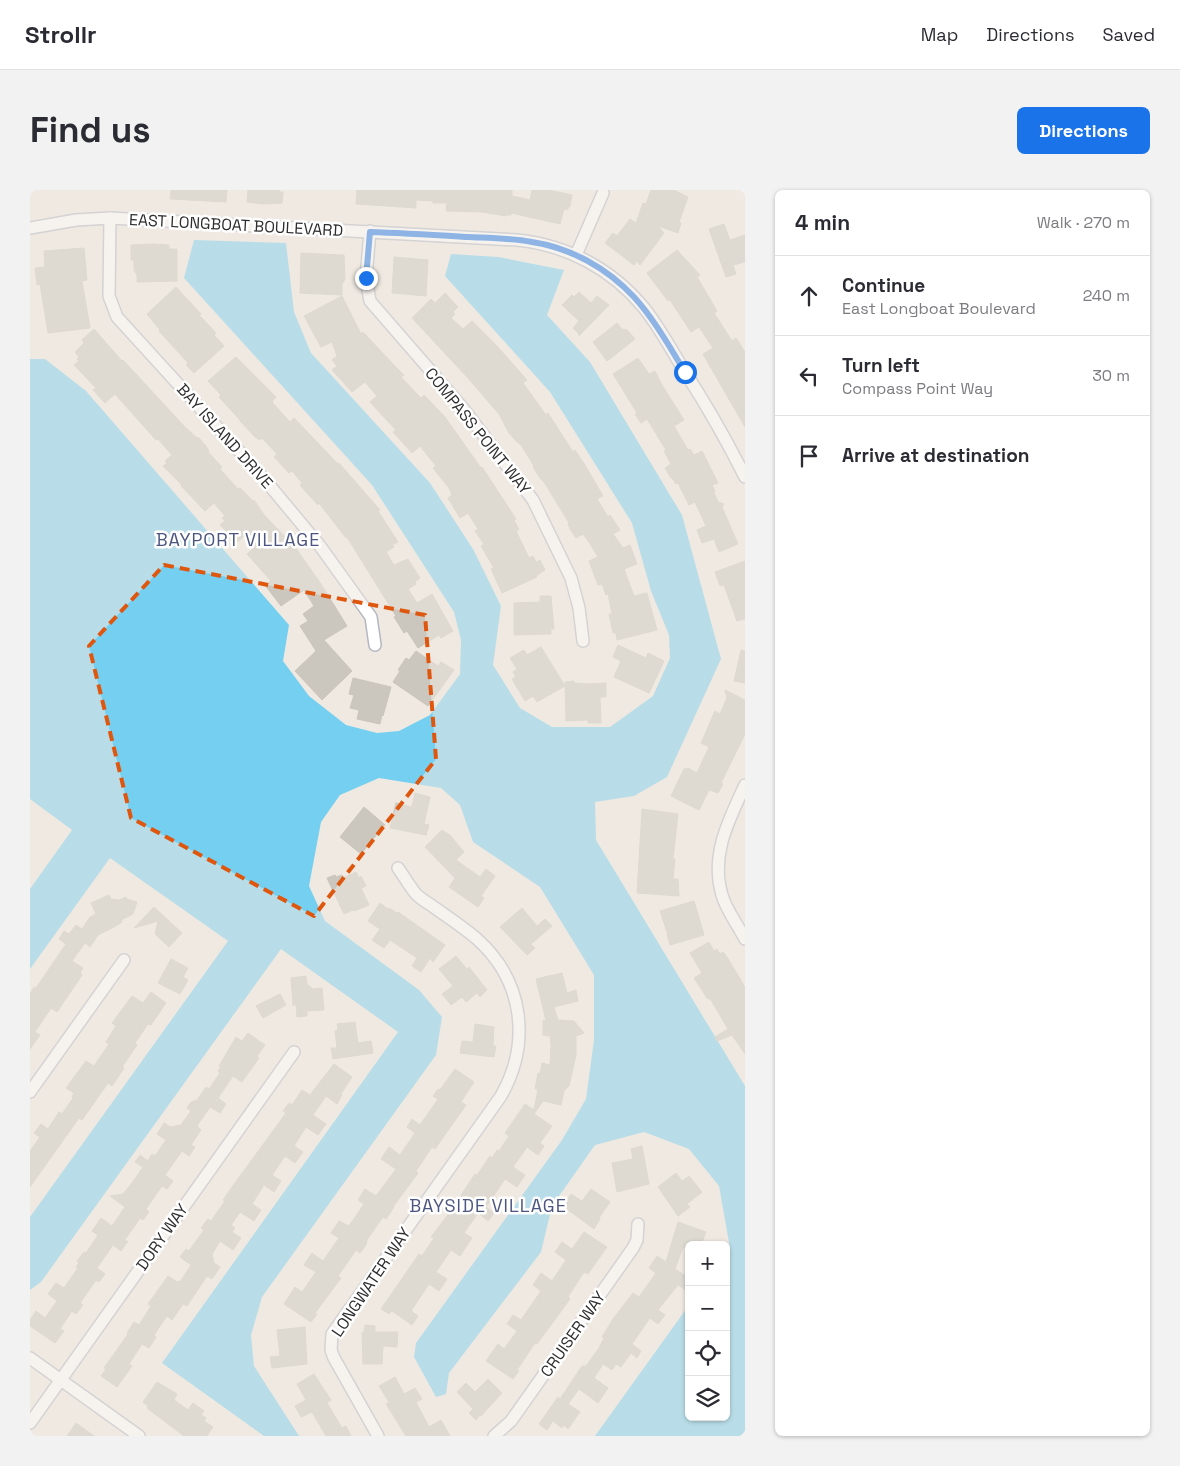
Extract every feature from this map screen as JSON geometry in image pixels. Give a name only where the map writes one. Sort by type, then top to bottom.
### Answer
[{"type":"street","points":[[576,255],[603,193]]},
{"type":"street","name":"EAST LONGBOAT BOULEVARD","points":[[30,228],[76,220],[110,218],[532,242],[561,249],[576,255],[607,274],[644,308],[704,401],[745,477]]},
{"type":"street","name":"BAY ISLAND DRIVE","points":[[110,218],[109,296],[117,317],[260,474],[320,546],[371,618],[375,645]]},
{"type":"street","name":"COMPASS POINT WAY","points":[[370,232],[366,278],[370,301],[462,408],[534,500],[571,578],[579,608],[583,641]]},
{"type":"street","points":[[745,785],[726,825],[719,850],[718,874],[722,896],[745,939]]},
{"type":"street","name":"LONGWATER WAY","points":[[378,1436],[334,1358],[331,1350],[332,1334],[501,1096],[512,1074],[520,1035],[517,1005],[513,990],[499,962],[476,938],[416,894],[398,868]]},
{"type":"street","points":[[30,1092],[124,960]]},
{"type":"street","name":"DORY WAY","points":[[30,1423],[294,1052]]},
{"type":"street","name":"CRUISER WAY","points":[[494,1436],[511,1421],[633,1248],[638,1224]]},
{"type":"street","points":[[30,1358],[139,1436]]},
{"type":"highlighted area","points":[[164,565],[425,615],[436,759],[314,916],[131,818],[89,646]]},
{"type":"water","points":[[194,240],[286,243],[294,312],[311,353],[430,483],[473,549],[501,606],[493,665],[520,708],[552,727],[610,727],[653,696],[670,658],[669,635],[651,591],[632,523],[550,392],[445,276],[451,254],[498,257],[564,270],[547,315],[590,362],[682,515],[721,659],[667,777],[634,796],[595,802],[596,840],[745,1086],[745,1436],[595,1436],[685,1311],[685,1421],[730,1421],[730,1241],[719,1186],[689,1149],[644,1132],[595,1145],[552,1206],[541,1252],[449,1373],[446,1394],[436,1397],[414,1357],[416,1343],[562,1140],[586,1099],[594,1040],[594,975],[540,887],[473,842],[460,805],[441,788],[379,778],[340,795],[321,822],[309,886],[325,921],[419,990],[442,1017],[436,1055],[262,1297],[251,1335],[254,1366],[299,1436],[264,1436],[162,1363],[398,1032],[281,949],[41,1282],[30,1290],[30,1217],[228,941],[110,858],[30,969],[30,889],[72,830],[30,799],[30,359],[45,359],[86,391],[289,625],[283,661],[309,696],[346,725],[377,733],[399,731],[430,715],[460,674],[461,640],[454,612],[372,485],[184,278]]},
{"type":"building","points":[[171,190],[227,190],[226,202],[170,199]]},
{"type":"building","points":[[248,190],[279,190],[279,192],[283,192],[282,203],[263,204],[247,202]]},
{"type":"building","points":[[357,190],[512,190],[512,196],[530,200],[532,190],[549,190],[572,195],[570,206],[567,210],[564,209],[560,224],[511,213],[511,215],[506,216],[482,212],[446,211],[447,203],[433,203],[433,201],[416,200],[416,208],[356,204]]},
{"type":"building","points":[[651,190],[674,190],[688,197],[679,222],[681,223],[678,233],[658,226],[664,233],[640,265],[637,261],[634,265],[605,243],[613,233],[617,236],[630,219],[636,223],[643,203],[646,204]]},
{"type":"building","points":[[724,224],[730,240],[745,235],[745,262],[733,265],[736,274],[726,277],[709,229]]},
{"type":"building","points":[[131,245],[169,245],[169,249],[177,249],[177,281],[137,282],[134,260],[131,260]]},
{"type":"building","points":[[84,248],[87,280],[82,281],[90,328],[48,333],[40,284],[37,285],[35,268],[45,267],[44,251]]},
{"type":"building","points":[[677,250],[700,275],[697,277],[717,311],[714,313],[732,341],[736,338],[745,352],[745,427],[703,354],[713,348],[699,327],[691,332],[670,300],[668,301],[647,273]]},
{"type":"building","points":[[301,253],[344,255],[345,279],[342,283],[342,295],[300,293]]},
{"type":"building","points":[[394,257],[428,260],[426,296],[392,293]]},
{"type":"building","points":[[176,287],[201,314],[199,315],[216,333],[214,335],[224,346],[194,373],[186,365],[188,363],[159,331],[147,314]]},
{"type":"building","points":[[579,292],[591,303],[597,296],[609,305],[579,336],[573,328],[579,321],[562,305],[572,295],[574,297]]},
{"type":"building","points":[[445,293],[458,307],[453,312],[455,314],[451,318],[463,329],[472,321],[497,346],[527,380],[523,383],[546,415],[548,413],[573,452],[575,450],[585,465],[603,496],[597,499],[608,517],[610,515],[620,530],[613,534],[623,548],[630,545],[637,564],[624,569],[634,596],[647,593],[657,630],[617,640],[616,633],[613,633],[609,614],[612,614],[608,594],[606,595],[602,584],[598,585],[589,561],[598,557],[589,542],[583,534],[576,538],[544,482],[521,445],[509,433],[499,414],[412,318],[431,299],[435,303]]},
{"type":"building","points":[[342,296],[361,334],[363,332],[404,375],[401,377],[421,398],[424,395],[445,417],[482,467],[516,519],[514,521],[519,529],[516,531],[529,558],[533,556],[536,562],[540,560],[545,570],[537,577],[502,593],[491,569],[494,568],[481,546],[484,544],[475,531],[478,529],[468,513],[460,518],[448,498],[452,495],[449,488],[433,468],[436,466],[420,446],[412,453],[393,432],[396,430],[370,402],[377,396],[365,382],[352,392],[332,370],[337,366],[332,360],[337,356],[332,342],[321,347],[304,316]]},
{"type":"building","points":[[617,323],[635,339],[607,361],[593,342]]},
{"type":"building","points":[[94,329],[184,426],[198,437],[206,446],[208,452],[222,467],[220,469],[238,489],[240,488],[254,500],[265,516],[295,547],[347,626],[324,640],[352,671],[322,700],[295,671],[316,651],[300,626],[308,621],[303,614],[314,606],[304,590],[281,606],[265,585],[271,581],[247,554],[254,548],[244,536],[237,542],[220,525],[225,521],[222,518],[225,516],[214,503],[205,511],[181,486],[163,466],[167,463],[165,461],[172,455],[115,394],[105,403],[93,390],[96,388],[74,365],[79,361],[77,359],[79,357],[75,352],[84,343],[82,340]]},
{"type":"building","points":[[236,357],[276,397],[272,402],[290,422],[294,418],[339,463],[380,510],[378,511],[398,542],[392,545],[394,547],[386,552],[394,565],[408,559],[420,578],[415,582],[416,584],[408,589],[417,603],[432,594],[453,631],[441,638],[439,635],[418,648],[407,631],[404,633],[394,617],[396,616],[347,537],[319,503],[318,505],[300,485],[302,483],[292,471],[289,473],[274,457],[277,454],[262,438],[260,440],[255,437],[219,397],[221,395],[208,381]]},
{"type":"building","points":[[638,358],[649,374],[655,371],[684,420],[674,426],[688,450],[690,449],[694,455],[702,451],[718,483],[712,485],[714,493],[718,502],[724,504],[722,507],[738,544],[719,552],[714,539],[702,543],[697,530],[706,526],[695,502],[689,505],[678,483],[676,484],[671,478],[665,468],[671,464],[664,451],[666,450],[647,419],[641,423],[613,374]]},
{"type":"building","points":[[745,561],[745,619],[737,621],[724,585],[720,586],[715,572]]},
{"type":"building","points":[[540,596],[551,596],[554,629],[551,629],[551,634],[514,635],[514,603],[540,602]]},
{"type":"building","points":[[618,645],[646,658],[648,653],[664,661],[649,693],[614,677],[621,661],[613,657]]},
{"type":"building","points":[[541,647],[565,686],[537,702],[533,696],[525,701],[512,679],[516,677],[513,672],[517,669],[510,658],[524,650],[527,655]]},
{"type":"building","points":[[741,650],[745,651],[745,683],[734,681]]},
{"type":"building","points":[[416,651],[438,666],[441,662],[454,670],[428,706],[393,682],[406,658],[409,660]]},
{"type":"building","points":[[353,678],[391,687],[380,724],[357,719],[359,710],[350,708],[354,695],[349,694]]},
{"type":"building","points":[[574,681],[574,683],[589,684],[606,683],[606,697],[600,697],[601,723],[588,723],[588,720],[566,721],[565,682]]},
{"type":"building","points":[[725,690],[745,700],[745,734],[718,793],[709,790],[699,810],[671,796],[684,769],[688,768],[697,773],[709,747],[701,743],[715,711],[720,714],[727,698]]},
{"type":"building","points":[[415,793],[430,797],[424,824],[429,825],[426,835],[390,828],[396,803],[412,807]]},
{"type":"building","points":[[364,807],[385,825],[361,854],[340,837]]},
{"type":"building","points":[[642,809],[678,814],[673,859],[675,859],[673,879],[678,879],[679,896],[637,893]]},
{"type":"building","points":[[442,830],[450,835],[464,852],[456,860],[480,877],[486,869],[495,876],[481,896],[484,898],[478,907],[449,887],[455,878],[425,847]]},
{"type":"building","points":[[356,872],[359,878],[361,876],[366,886],[361,888],[369,905],[344,914],[327,878],[342,875],[343,878]]},
{"type":"building","points":[[109,895],[111,899],[119,900],[126,897],[137,902],[133,914],[98,935],[90,947],[85,943],[72,961],[83,968],[80,973],[82,975],[57,1012],[51,1008],[35,1032],[40,1035],[30,1049],[30,994],[66,944],[59,939],[64,931],[69,934],[76,925],[82,929],[90,917],[96,914],[91,903]]},
{"type":"building","points":[[694,901],[704,935],[670,945],[660,911]]},
{"type":"building","points":[[380,903],[388,909],[398,912],[445,945],[433,962],[430,958],[421,972],[412,966],[417,958],[390,940],[384,948],[372,940],[380,929],[368,921]]},
{"type":"building","points":[[154,907],[182,933],[169,947],[155,934],[158,921],[134,928]]},
{"type":"building","points":[[522,908],[537,926],[545,919],[552,926],[531,944],[535,948],[527,955],[500,927]]},
{"type":"building","points":[[709,942],[714,951],[717,949],[720,954],[723,952],[727,957],[745,987],[745,1054],[732,1035],[717,1041],[715,1037],[728,1029],[711,1000],[707,998],[694,978],[702,973],[690,953]]},
{"type":"building","points":[[456,956],[467,969],[469,967],[487,990],[480,997],[477,993],[466,1002],[462,997],[451,1005],[442,994],[453,986],[439,969]]},
{"type":"building","points":[[171,959],[188,968],[183,977],[188,980],[180,994],[158,983]]},
{"type":"building","points":[[562,973],[567,993],[576,990],[578,1001],[554,1007],[558,1020],[574,1021],[584,1033],[576,1036],[576,1055],[569,1086],[564,1091],[561,1105],[543,1101],[534,1114],[552,1126],[540,1143],[544,1146],[538,1155],[527,1147],[513,1167],[525,1175],[517,1187],[505,1179],[486,1207],[494,1213],[488,1221],[478,1213],[464,1233],[472,1238],[460,1256],[451,1250],[436,1272],[447,1279],[439,1291],[429,1284],[411,1311],[418,1316],[412,1325],[392,1311],[389,1314],[381,1309],[419,1254],[422,1256],[434,1238],[431,1237],[475,1174],[477,1175],[490,1156],[492,1158],[497,1150],[499,1151],[509,1136],[505,1133],[525,1104],[534,1110],[538,1089],[535,1089],[538,1073],[540,1074],[542,1063],[550,1065],[551,1045],[550,1036],[543,1035],[543,1020],[546,1021],[536,979]]},
{"type":"building","points":[[306,976],[307,984],[313,989],[322,988],[324,1010],[307,1011],[307,1016],[297,1017],[296,1004],[293,1006],[291,978]]},
{"type":"building","points":[[151,992],[166,1003],[151,1025],[148,1024],[135,1043],[137,1045],[112,1086],[108,1083],[82,1120],[79,1118],[30,1187],[30,1151],[40,1137],[34,1133],[41,1124],[48,1129],[59,1112],[62,1114],[73,1098],[74,1093],[66,1088],[86,1061],[94,1066],[109,1044],[106,1042],[116,1026],[112,1023],[132,996],[143,1003]]},
{"type":"building","points":[[280,994],[286,1005],[263,1018],[256,1006]]},
{"type":"building","points":[[355,1022],[358,1043],[371,1041],[373,1053],[333,1059],[331,1048],[337,1048],[335,1031],[338,1030],[337,1024]]},
{"type":"building","points":[[475,1024],[494,1027],[493,1046],[496,1046],[494,1057],[460,1053],[462,1041],[473,1042]]},
{"type":"building","points":[[248,1033],[265,1045],[257,1056],[259,1058],[242,1082],[233,1076],[218,1098],[226,1104],[220,1113],[210,1107],[197,1126],[201,1130],[191,1145],[195,1147],[189,1156],[182,1151],[165,1175],[173,1181],[167,1189],[162,1186],[146,1209],[149,1212],[143,1220],[140,1218],[124,1241],[128,1241],[121,1251],[113,1245],[97,1268],[105,1274],[99,1282],[96,1280],[80,1303],[83,1305],[76,1314],[72,1311],[60,1329],[64,1331],[55,1343],[30,1326],[30,1320],[36,1311],[45,1318],[57,1301],[48,1294],[56,1283],[64,1288],[78,1268],[76,1267],[79,1263],[77,1261],[84,1252],[86,1253],[98,1235],[92,1231],[101,1218],[112,1226],[125,1207],[110,1196],[123,1194],[132,1183],[143,1167],[135,1162],[140,1155],[148,1161],[152,1154],[155,1156],[166,1140],[157,1134],[164,1123],[171,1127],[181,1125],[191,1111],[187,1108],[191,1102],[197,1100],[206,1087],[209,1089],[220,1073],[218,1071],[221,1067],[219,1066],[236,1037],[242,1041]]},
{"type":"building","points":[[334,1064],[352,1077],[337,1104],[326,1096],[313,1115],[326,1124],[318,1135],[306,1127],[294,1146],[303,1152],[295,1163],[285,1156],[272,1175],[281,1181],[274,1192],[264,1185],[252,1204],[261,1210],[254,1221],[240,1212],[231,1225],[235,1228],[232,1232],[241,1238],[233,1250],[220,1241],[212,1254],[214,1263],[220,1267],[212,1279],[207,1276],[187,1306],[183,1304],[172,1320],[167,1316],[154,1335],[156,1337],[149,1348],[142,1344],[129,1364],[132,1366],[117,1387],[101,1376],[106,1369],[104,1368],[128,1334],[134,1322],[139,1325],[151,1306],[148,1304],[168,1276],[180,1282],[191,1265],[180,1257],[186,1249],[189,1251],[204,1230],[201,1228],[208,1219],[211,1221],[232,1187],[286,1113],[283,1111],[289,1103],[292,1105],[302,1090],[310,1095]]},
{"type":"building","points":[[455,1069],[474,1082],[461,1102],[466,1105],[435,1149],[432,1147],[416,1171],[418,1173],[386,1219],[383,1217],[360,1253],[356,1250],[338,1276],[341,1278],[315,1313],[317,1314],[311,1322],[284,1304],[295,1287],[302,1292],[316,1272],[304,1265],[312,1253],[323,1261],[339,1238],[331,1233],[339,1221],[349,1226],[364,1204],[358,1200],[365,1189],[376,1196],[396,1169],[381,1159],[389,1147],[400,1155],[415,1133],[407,1127],[412,1119],[420,1125],[438,1099],[433,1096],[438,1089],[440,1090]]},
{"type":"building","points":[[642,1146],[649,1184],[617,1192],[612,1163],[633,1159],[631,1149]]},
{"type":"building","points":[[676,1173],[682,1181],[689,1176],[702,1192],[687,1204],[690,1207],[678,1216],[658,1187]]},
{"type":"building","points":[[591,1189],[610,1202],[594,1229],[563,1206],[571,1194],[582,1201]]},
{"type":"building","points":[[678,1222],[706,1232],[703,1241],[685,1241],[685,1248],[683,1247],[675,1269],[685,1275],[685,1289],[678,1285],[658,1310],[665,1315],[658,1324],[650,1318],[632,1344],[641,1351],[637,1358],[631,1353],[621,1367],[616,1364],[612,1370],[603,1364],[594,1378],[608,1388],[598,1403],[579,1389],[568,1404],[580,1412],[568,1429],[564,1425],[562,1428],[553,1421],[547,1430],[539,1424],[558,1397],[560,1399],[582,1366],[586,1366],[599,1348],[604,1338],[602,1337],[613,1319],[633,1293],[639,1297],[656,1273],[649,1268],[657,1256],[666,1262]]},
{"type":"building","points":[[584,1232],[607,1247],[588,1274],[584,1272],[568,1297],[570,1299],[537,1344],[535,1343],[513,1379],[486,1361],[498,1344],[504,1349],[517,1331],[507,1324],[513,1315],[521,1320],[541,1291],[533,1285],[541,1273],[552,1281],[566,1260],[555,1252],[562,1242],[572,1249]]},
{"type":"building","points":[[365,1325],[375,1326],[375,1332],[398,1332],[397,1347],[383,1346],[382,1364],[363,1364],[362,1332],[364,1333]]},
{"type":"building","points":[[305,1327],[307,1364],[272,1368],[270,1357],[280,1356],[277,1330]]},
{"type":"building","points":[[314,1374],[331,1400],[327,1403],[342,1428],[346,1426],[351,1436],[326,1436],[312,1412],[301,1417],[295,1406],[306,1400],[297,1384]]},
{"type":"building","points":[[395,1377],[404,1394],[415,1388],[422,1399],[416,1402],[429,1427],[441,1420],[450,1436],[406,1436],[386,1404],[389,1402],[379,1386]]},
{"type":"building","points":[[488,1379],[502,1393],[476,1420],[469,1413],[473,1409],[457,1392],[466,1383],[475,1392]]},
{"type":"building","points":[[157,1382],[177,1394],[174,1400],[188,1410],[193,1403],[204,1411],[201,1415],[206,1418],[204,1421],[213,1427],[207,1436],[184,1436],[147,1408],[148,1406],[143,1402]]},
{"type":"building","points":[[76,1423],[94,1436],[67,1436]]},
{"type":"district","name":"BAYPORT VILLAGE","points":[[238,539]]},
{"type":"district","name":"BAYSIDE VILLAGE","points":[[488,1205]]},
{"type":"route","points":[[366,278],[370,232],[517,240],[545,244],[576,255],[592,264],[633,296],[654,322],[685,372]]}]
